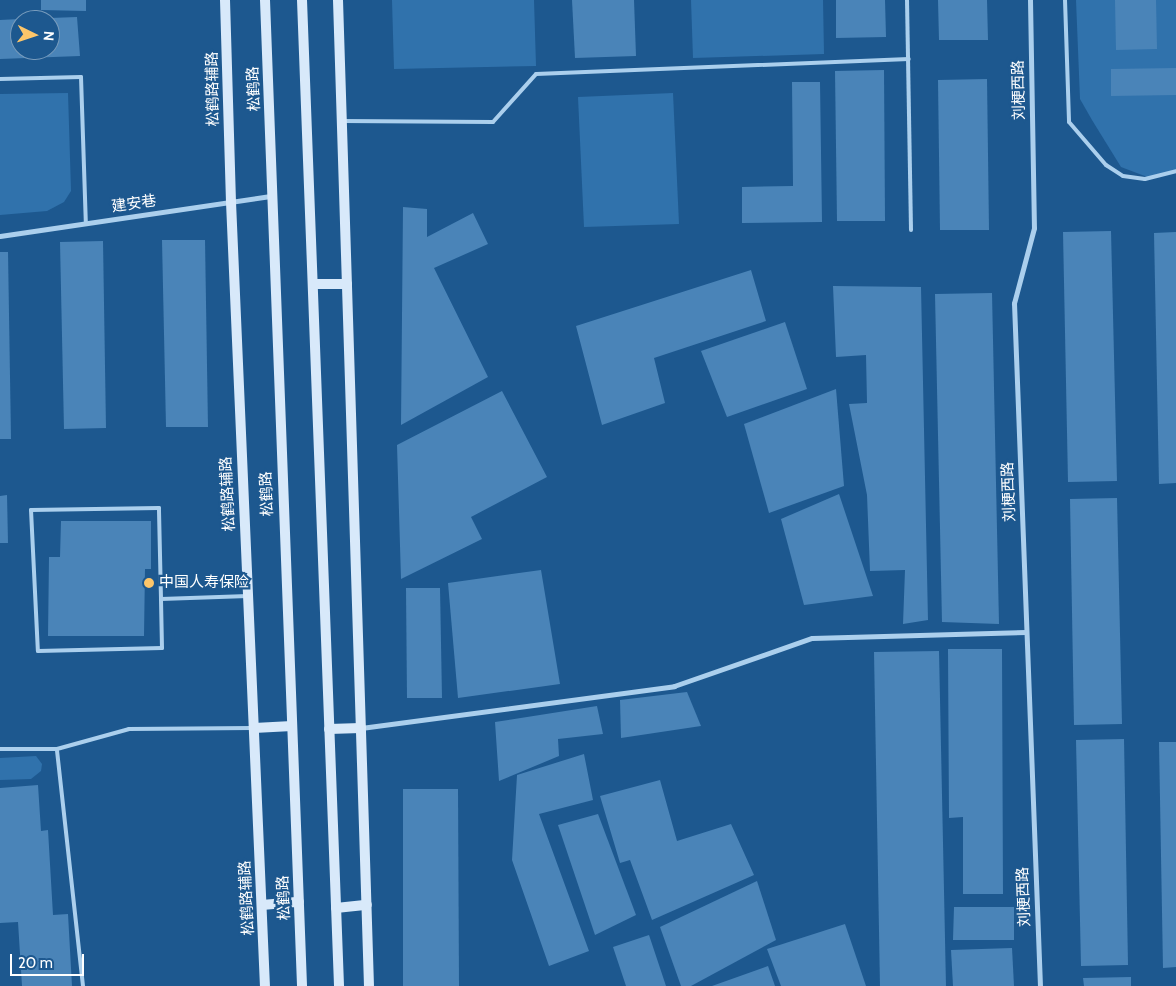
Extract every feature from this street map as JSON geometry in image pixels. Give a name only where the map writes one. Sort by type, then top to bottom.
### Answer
[{"type":"street","name":"松鹤路辅路","points":[[226,0],[231,202],[266,986]]},
{"type":"street","name":"松鹤路","points":[[266,0],[302,986]]},
{"type":"street","points":[[302,0],[339,986]]},
{"type":"street","points":[[338,0],[369,986]]},
{"type":"street","name":"刘梗西路","points":[[1030,0],[1034,228],[1014,303],[1040,986]]},
{"type":"street","name":"建安巷","points":[[0,236],[272,196]]},
{"type":"street","points":[[313,284],[347,284]]},
{"type":"street","points":[[329,729],[361,728],[674,686],[812,638],[1026,632]]},
{"type":"street","points":[[254,728],[292,726]]},
{"type":"street","points":[[262,906],[299,902]]},
{"type":"street","points":[[336,908],[367,905]]},
{"type":"lane","points":[[907,0],[911,230]]},
{"type":"lane","points":[[1066,0],[1070,122],[1106,166],[1123,176],[1145,179],[1176,171]]},
{"type":"lane","points":[[342,122],[493,122],[536,74],[909,59]]},
{"type":"lane","points":[[0,79],[81,78],[86,224]]},
{"type":"lane","points":[[159,508],[161,599],[162,648],[38,651],[32,510],[159,508]]},
{"type":"lane","points":[[161,599],[248,596]]},
{"type":"lane","points":[[0,749],[57,749],[129,729],[254,728]]},
{"type":"lane","points":[[57,749],[83,986]]},
{"type":"shaded area","points":[[392,0],[534,0],[536,66],[394,69]]},
{"type":"shaded area","points":[[691,0],[823,0],[824,54],[693,58]]},
{"type":"shaded area","points":[[1076,0],[1176,0],[1176,171],[1150,178],[1121,167],[1092,120],[1080,99]]},
{"type":"shaded area","points":[[68,93],[71,191],[64,202],[47,211],[0,215],[0,94]]},
{"type":"shaded area","points":[[673,93],[679,224],[584,227],[578,97]]},
{"type":"shaded area","points":[[36,756],[42,764],[41,771],[31,779],[0,780],[0,758]]},
{"type":"building","points":[[41,0],[86,0],[86,11],[41,10]]},
{"type":"building","points":[[572,0],[634,0],[636,56],[575,58]]},
{"type":"building","points":[[836,0],[885,0],[886,37],[836,38]]},
{"type":"building","points":[[938,0],[987,0],[988,40],[939,40]]},
{"type":"building","points":[[1115,0],[1156,0],[1157,49],[1116,50]]},
{"type":"building","points":[[77,17],[80,56],[60,57],[60,18]]},
{"type":"building","points":[[0,20],[10,20],[10,59],[0,59]]},
{"type":"building","points":[[1176,68],[1176,95],[1111,96],[1111,69]]},
{"type":"building","points":[[884,70],[885,221],[837,221],[835,71]]},
{"type":"building","points":[[987,79],[989,230],[940,230],[938,80]]},
{"type":"building","points":[[792,82],[820,82],[822,222],[742,223],[742,187],[793,186]]},
{"type":"building","points":[[403,207],[427,209],[427,237],[473,213],[488,244],[434,268],[488,377],[401,425]]},
{"type":"building","points":[[1111,231],[1117,481],[1068,482],[1063,232]]},
{"type":"building","points":[[1176,232],[1176,483],[1159,484],[1154,233]]},
{"type":"building","points":[[162,240],[205,240],[208,427],[166,427]]},
{"type":"building","points":[[103,241],[106,428],[64,429],[60,242]]},
{"type":"building","points":[[0,252],[8,252],[11,439],[0,439]]},
{"type":"building","points":[[751,270],[766,321],[654,358],[665,403],[602,425],[576,326]]},
{"type":"building","points":[[833,286],[921,287],[928,620],[903,624],[905,570],[870,571],[867,495],[849,404],[867,403],[866,355],[836,357]]},
{"type":"building","points":[[992,293],[999,624],[942,622],[935,294]]},
{"type":"building","points":[[785,322],[807,389],[727,417],[701,351]]},
{"type":"building","points":[[836,389],[844,486],[769,513],[744,424]]},
{"type":"building","points":[[502,391],[547,477],[471,517],[482,539],[401,579],[397,445]]},
{"type":"building","points":[[839,494],[873,596],[804,605],[781,519]]},
{"type":"building","points":[[7,495],[8,543],[0,543],[0,496]]},
{"type":"building","points":[[1117,498],[1122,724],[1074,725],[1070,499]]},
{"type":"building","points":[[61,521],[151,521],[151,569],[145,569],[144,636],[48,636],[49,557],[60,557]]},
{"type":"building","points":[[541,570],[560,684],[458,698],[448,583]]},
{"type":"building","points":[[406,588],[440,588],[442,698],[407,698]]},
{"type":"building","points":[[948,649],[1002,649],[1003,894],[963,894],[963,817],[949,818]]},
{"type":"building","points":[[939,651],[946,986],[880,986],[874,652]]},
{"type":"building","points":[[687,692],[701,726],[621,738],[620,700]]},
{"type":"building","points":[[597,706],[603,734],[558,739],[559,756],[499,781],[495,722]]},
{"type":"building","points":[[1124,739],[1128,965],[1081,966],[1076,740]]},
{"type":"building","points":[[1159,742],[1176,742],[1176,967],[1163,968]]},
{"type":"building","points":[[584,754],[593,800],[539,814],[589,951],[549,966],[512,860],[517,775]]},
{"type":"building","points":[[660,780],[677,841],[731,824],[754,875],[652,920],[630,860],[620,863],[600,796]]},
{"type":"building","points":[[38,785],[41,831],[48,830],[53,915],[68,914],[72,986],[22,986],[18,922],[0,923],[0,788]]},
{"type":"building","points":[[403,789],[458,789],[459,986],[403,986]]},
{"type":"building","points":[[598,814],[636,915],[595,935],[558,825]]},
{"type":"building","points":[[757,881],[776,940],[691,986],[681,986],[660,927]]},
{"type":"building","points":[[954,907],[1014,907],[1014,940],[953,940]]},
{"type":"building","points":[[845,924],[866,986],[781,986],[767,949]]},
{"type":"building","points":[[649,935],[666,986],[626,986],[613,947]]},
{"type":"building","points":[[1012,948],[1014,986],[953,986],[951,950]]},
{"type":"building","points":[[768,966],[775,986],[712,986]]},
{"type":"building","points":[[1131,977],[1131,986],[1084,986],[1083,978]]},
{"type":"place","name":"中国人寿保险","points":[[149,583]]}]
